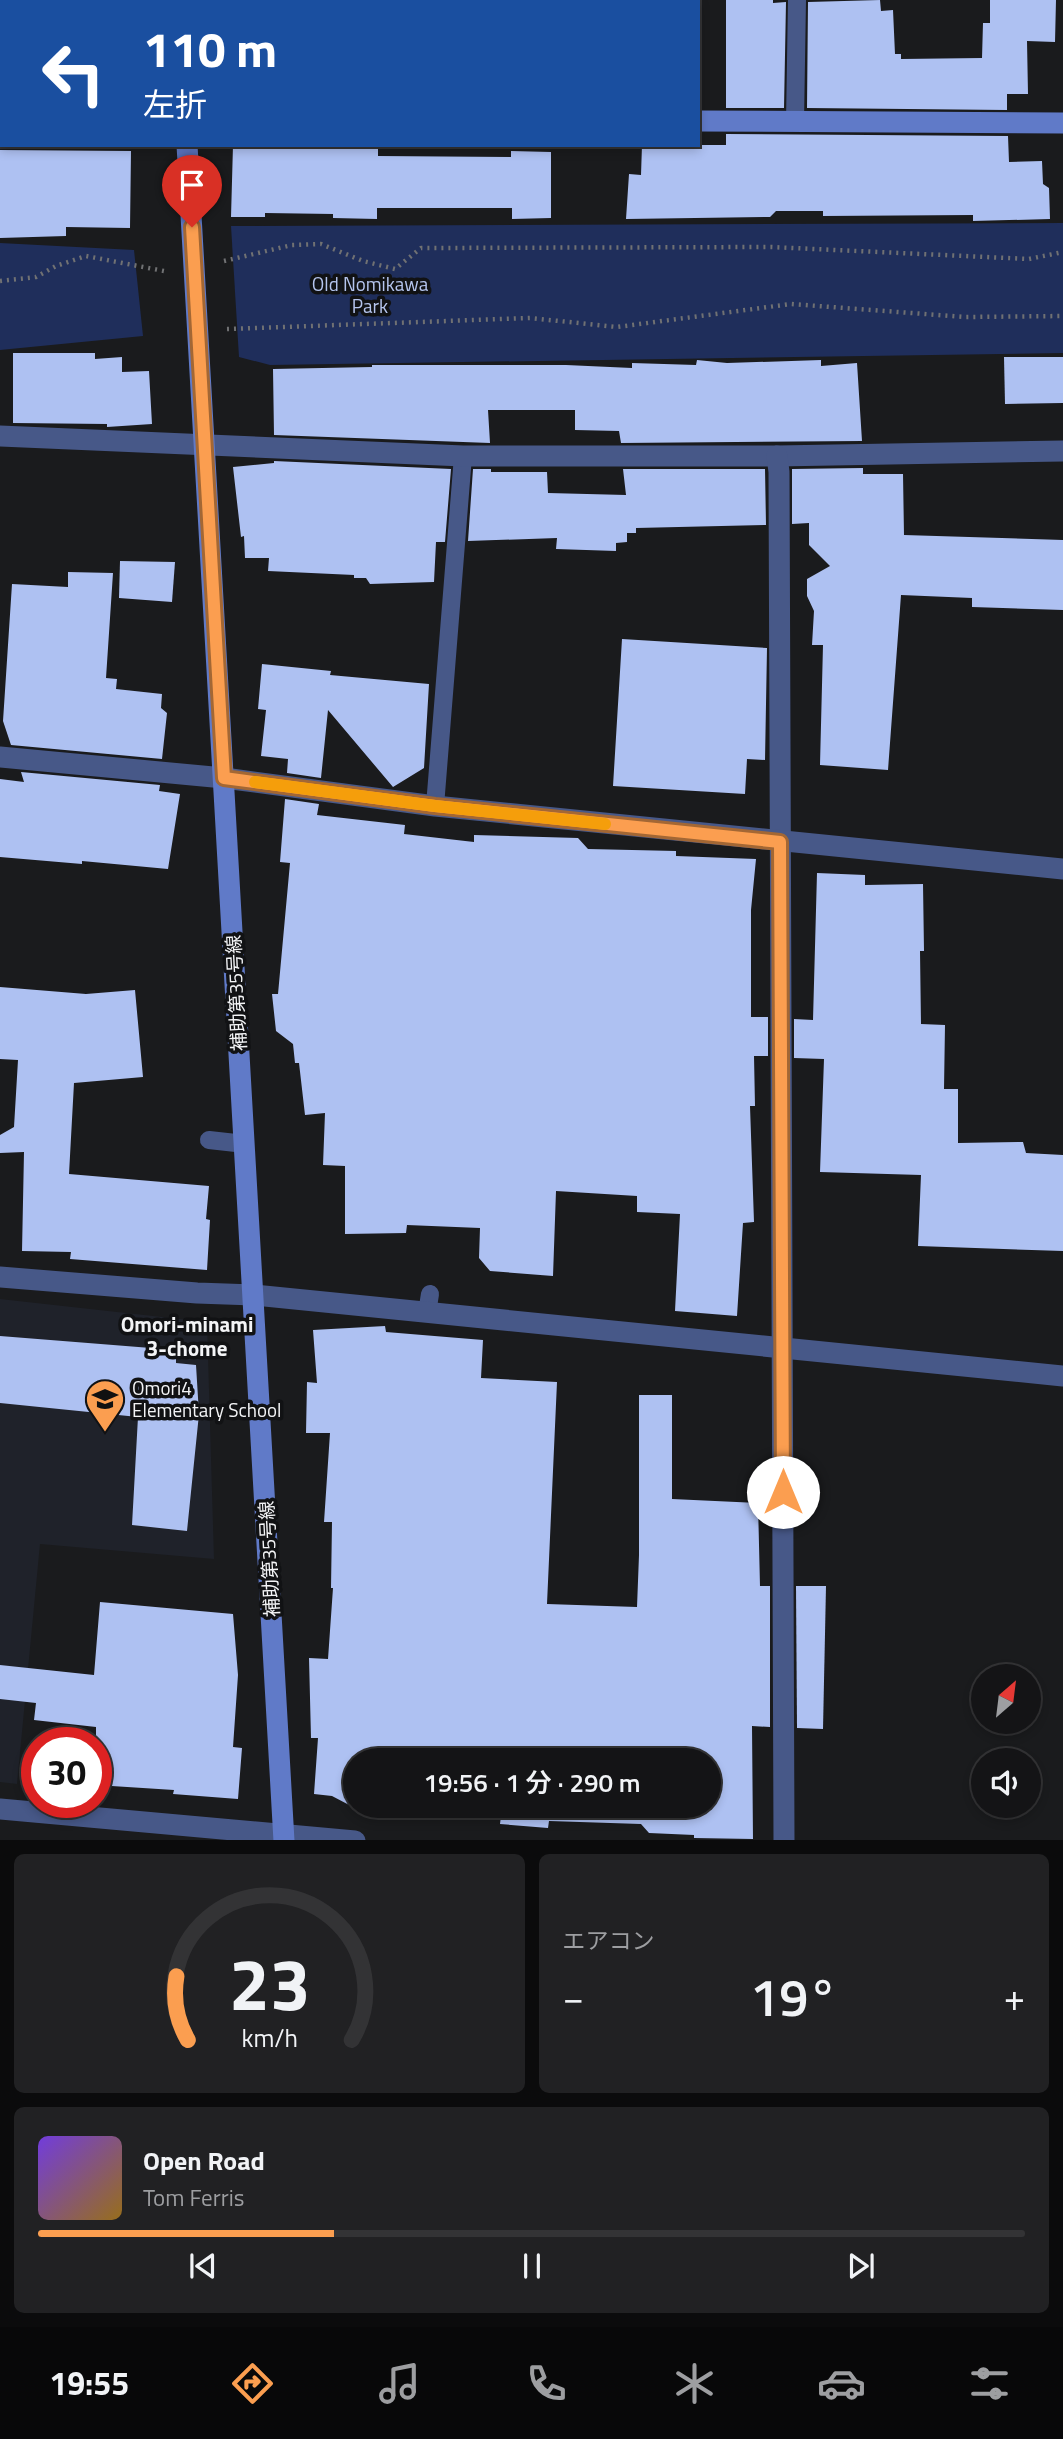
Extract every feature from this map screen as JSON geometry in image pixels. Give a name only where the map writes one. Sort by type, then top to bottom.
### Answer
[{"type":"street","points":[[700,121],[1063,123]]},
{"type":"street","name":"補助第35号線","points":[[187,147],[284,1837]]},
{"type":"street","points":[[0,436],[463,456],[777,456],[1063,451]]},
{"type":"street","points":[[777,456],[783,1349],[775,1438],[784,1840]]},
{"type":"street","points":[[0,757],[224,778],[435,806],[1063,869]]},
{"type":"street","points":[[0,1276],[197,1293],[429,1304],[720,1349],[783,1349],[1063,1376]]},
{"type":"street","points":[[0,1809],[284,1837],[355,1840]]},
{"type":"lane","points":[[795,122],[797,0]]},
{"type":"lane","points":[[435,806],[463,456]]},
{"type":"lane","points":[[209,1140],[245,1144]]},
{"type":"path","points":[[0,281],[36,277],[56,266],[86,256],[138,268],[194,272],[292,245],[321,244],[363,261],[395,269],[421,248],[771,247],[1028,259],[1063,252]]},
{"type":"path","points":[[198,330],[530,318],[618,327],[791,304],[965,317],[1063,316]]},
{"type":"shaded area","name":"Omori4 Elementary School","points":[[0,1299],[207,1322],[214,1559],[40,1544],[17,1784],[0,1782]]},
{"type":"green space","name":"Old Nomikawa Park","points":[[1063,223],[1063,353],[270,365],[239,357],[231,226]]},
{"type":"green space","points":[[0,243],[134,250],[143,336],[0,350]]},
{"type":"building","points":[[726,0],[786,2],[784,108],[726,108]]},
{"type":"building","points":[[880,0],[881,11],[893,10],[895,54],[901,54],[901,59],[982,58],[983,23],[990,23],[990,0],[1056,0],[1055,42],[1027,41],[1028,94],[1007,94],[1007,110],[807,108],[808,2]]},
{"type":"building","points":[[726,134],[1008,136],[1009,162],[1042,161],[1043,184],[1049,188],[1050,219],[973,221],[973,215],[823,216],[823,211],[776,211],[770,217],[626,219],[629,174],[641,175],[642,147],[726,145]]},
{"type":"building","points":[[233,147],[378,147],[378,156],[511,157],[511,151],[551,152],[551,218],[512,219],[512,208],[377,208],[377,219],[333,218],[333,214],[265,213],[265,217],[231,217]]},
{"type":"building","points":[[0,150],[131,151],[130,228],[66,227],[66,236],[0,238]]},
{"type":"building","points":[[13,353],[95,353],[95,359],[122,357],[122,372],[149,371],[152,424],[107,427],[107,424],[13,423]]},
{"type":"building","points":[[1004,357],[1063,357],[1063,403],[1005,404]]},
{"type":"building","points":[[697,360],[727,363],[821,360],[821,366],[857,363],[862,441],[621,443],[619,431],[575,430],[575,410],[488,410],[490,443],[274,435],[273,369],[372,365],[566,365],[632,368],[632,363],[696,365]]},
{"type":"building","points":[[274,461],[451,469],[445,542],[436,542],[434,582],[370,584],[366,578],[354,578],[354,575],[268,571],[269,558],[245,558],[233,467]]},
{"type":"building","points":[[863,468],[863,474],[903,474],[904,535],[1063,540],[1063,610],[972,607],[972,598],[901,595],[888,770],[820,765],[823,645],[812,645],[814,611],[807,596],[807,579],[830,566],[809,545],[809,523],[792,524],[792,469]]},
{"type":"building","points":[[473,469],[491,469],[491,472],[547,472],[548,493],[626,495],[623,469],[765,469],[766,525],[636,528],[636,533],[627,533],[627,542],[616,543],[616,551],[556,549],[557,538],[468,541]]},
{"type":"building","points":[[120,561],[175,562],[172,602],[119,598]]},
{"type":"building","points":[[68,572],[113,573],[106,678],[117,679],[116,689],[162,694],[161,708],[167,713],[162,759],[11,745],[3,721],[12,584],[68,587]]},
{"type":"building","points":[[622,639],[767,648],[765,760],[747,759],[745,794],[613,786]]},
{"type":"building","points":[[262,664],[331,671],[330,675],[429,684],[424,768],[393,787],[328,710],[321,778],[287,773],[288,759],[261,756],[266,710],[258,709]]},
{"type":"building","points":[[21,772],[160,785],[159,791],[180,794],[168,869],[0,857],[0,779],[24,782]]},
{"type":"building","points":[[285,799],[319,804],[317,815],[405,825],[404,834],[474,842],[474,835],[578,838],[588,849],[676,851],[676,856],[756,859],[751,910],[751,1017],[768,1017],[768,1056],[754,1056],[755,1106],[750,1106],[754,1222],[743,1223],[737,1316],[675,1311],[680,1214],[637,1212],[637,1196],[556,1191],[553,1276],[490,1271],[479,1258],[480,1228],[407,1225],[406,1233],[345,1234],[345,1166],[323,1165],[325,1113],[305,1115],[299,1063],[295,1063],[293,1044],[276,1031],[272,994],[278,994],[290,863],[280,862]]},
{"type":"building","points":[[817,873],[865,875],[865,885],[923,884],[921,1024],[945,1025],[944,1089],[958,1089],[958,1143],[1023,1142],[1026,1153],[1063,1155],[1063,1251],[918,1246],[921,1175],[820,1172],[824,1059],[794,1058],[794,1019],[813,1020]]},
{"type":"building","points":[[0,987],[86,994],[135,990],[143,1077],[74,1083],[69,1174],[209,1186],[206,1219],[210,1220],[207,1270],[70,1259],[71,1252],[22,1251],[24,1152],[0,1153],[0,1135],[14,1127],[18,1060],[0,1059]]},
{"type":"building","points":[[385,1326],[386,1332],[483,1340],[481,1378],[557,1382],[547,1604],[637,1607],[639,1395],[672,1395],[672,1499],[758,1503],[760,1586],[770,1586],[770,1727],[752,1726],[753,1839],[694,1838],[694,1835],[649,1833],[641,1824],[549,1821],[548,1828],[500,1824],[501,1818],[721,1818],[721,1748],[343,1748],[343,1802],[332,1796],[314,1794],[318,1738],[311,1738],[309,1658],[328,1659],[333,1588],[332,1522],[324,1522],[330,1433],[306,1433],[307,1382],[317,1383],[313,1330]]},
{"type":"building","points":[[0,1336],[176,1350],[176,1363],[196,1365],[199,1414],[187,1531],[132,1525],[138,1417],[0,1403]]},
{"type":"building","points":[[796,1586],[826,1586],[823,1729],[797,1728]]},
{"type":"building","points":[[100,1602],[233,1614],[238,1675],[233,1747],[242,1748],[238,1799],[173,1794],[174,1790],[112,1786],[112,1727],[34,1720],[36,1703],[0,1699],[0,1665],[94,1675]]},
{"type":"slow traffic","points":[[255,782],[435,806],[605,824]]},
{"type":"place","name":"Omori4 Elementary School","points":[[105,1433]]},
{"type":"district","name":"Omori-minami 3-chome","points":[[187,1337]]},
{"type":"route","points":[[192,227],[224,778],[435,806],[780,842],[783,1492]]}]
